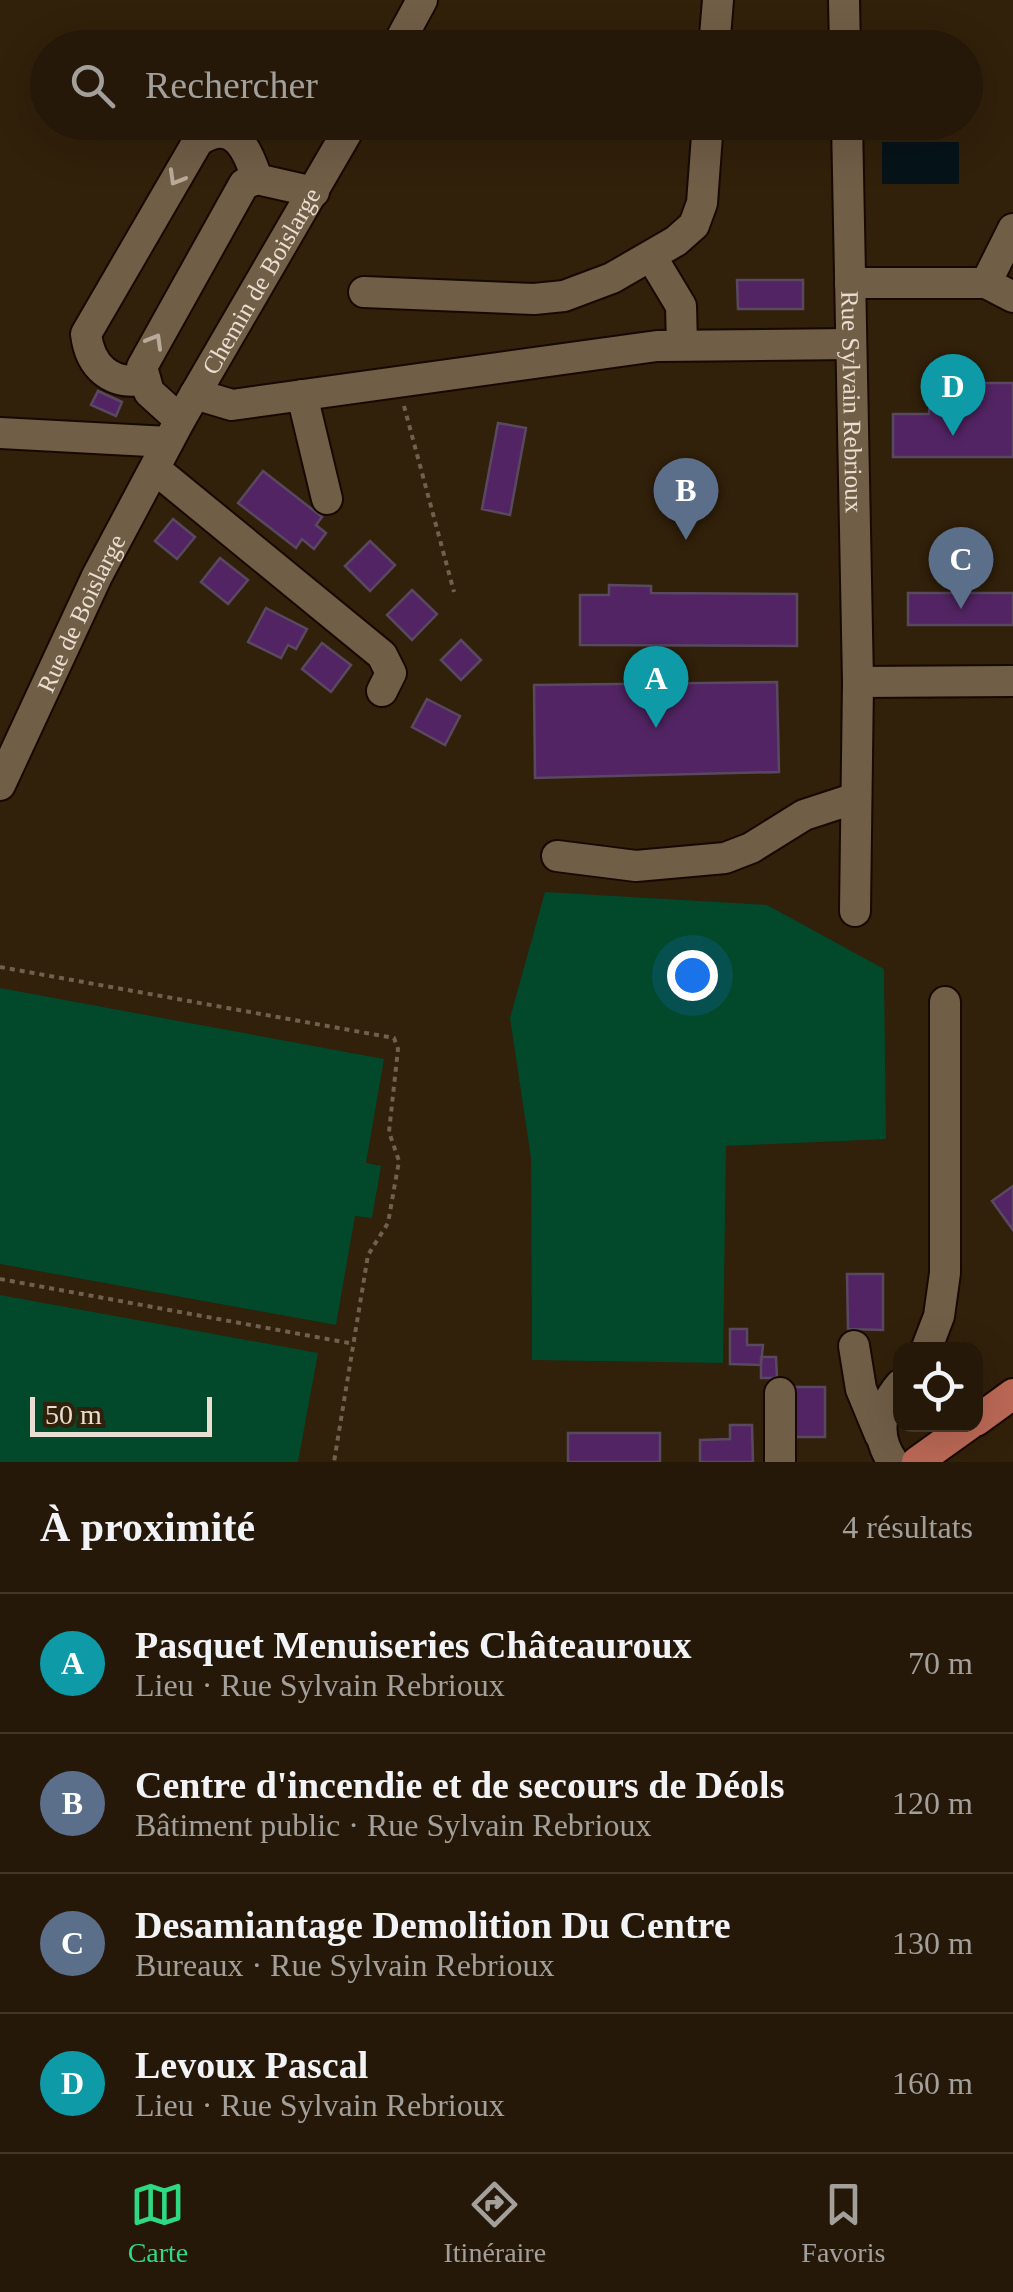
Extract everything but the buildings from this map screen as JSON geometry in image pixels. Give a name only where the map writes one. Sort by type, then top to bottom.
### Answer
[{"type":"main road","points":[[917,1462],[994,1413]]},
{"type":"street","points":[[406,30],[422,0]]},
{"type":"street","points":[[716,30],[718,0]]},
{"type":"street","points":[[844,0],[845,30]]},
{"type":"street","points":[[143,380],[119,382],[105,375],[86,334],[200,140]]},
{"type":"street","points":[[240,140],[258,179]]},
{"type":"street","name":"Chemin de Boislarge","points":[[168,444],[344,140]]},
{"type":"street","points":[[364,292],[564,296],[590,289],[651,256],[687,232],[698,218],[706,140]]},
{"type":"street","name":"Rue Sylvain Rebrioux","points":[[847,140],[858,682],[855,912]]},
{"type":"street","points":[[314,192],[258,179],[246,183],[146,357],[143,380],[168,444],[382,655],[391,670],[382,691]]},
{"type":"street","points":[[850,283],[1000,290],[1013,229]]},
{"type":"street","points":[[651,256],[681,306],[682,345]]},
{"type":"street","points":[[195,394],[232,405],[682,345],[851,344]]},
{"type":"street","points":[[302,395],[327,498]]},
{"type":"street","points":[[0,432],[168,444]]},
{"type":"street","name":"Rue de Boislarge","points":[[0,785],[73,624],[168,444]]},
{"type":"street","points":[[858,682],[1013,681]]},
{"type":"street","points":[[556,856],[636,866],[730,857],[804,815],[856,798]]},
{"type":"street","points":[[929,1342],[939,1316],[945,1272],[945,1002]]},
{"type":"street","points":[[854,1346],[860,1389],[886,1449]]},
{"type":"street","points":[[780,1393],[780,1462]]},
{"type":"street","points":[[886,1449],[887,1403],[893,1395]]},
{"type":"path","points":[[398,382],[454,592]]},
{"type":"path","points":[[0,967],[394,1038],[398,1049],[389,1132],[399,1160],[388,1223],[368,1255],[334,1462]]},
{"type":"path","points":[[0,1279],[351,1344]]},
{"type":"green space","points":[[545,892],[767,905],[884,969],[886,1139],[726,1146],[723,1363],[532,1360],[531,1158],[510,1018]]},
{"type":"green space","points":[[0,988],[384,1059],[366,1163],[381,1166],[372,1218],[355,1216],[336,1325],[0,1264]]},
{"type":"green space","points":[[0,1295],[318,1353],[298,1462],[0,1462]]},
{"type":"shaded area","points":[[882,142],[959,142],[959,184],[882,184]]},
{"type":"place","name":"Levoux Pascal","points":[[953,436]]},
{"type":"place","name":"Centre d'incendie et de secours de Déols","points":[[686,540]]},
{"type":"place","name":"Desamiantage Demolition Du Centre","points":[[961,609]]},
{"type":"place","name":"Pasquet Menuiseries Châteauroux","points":[[656,728]]}]
